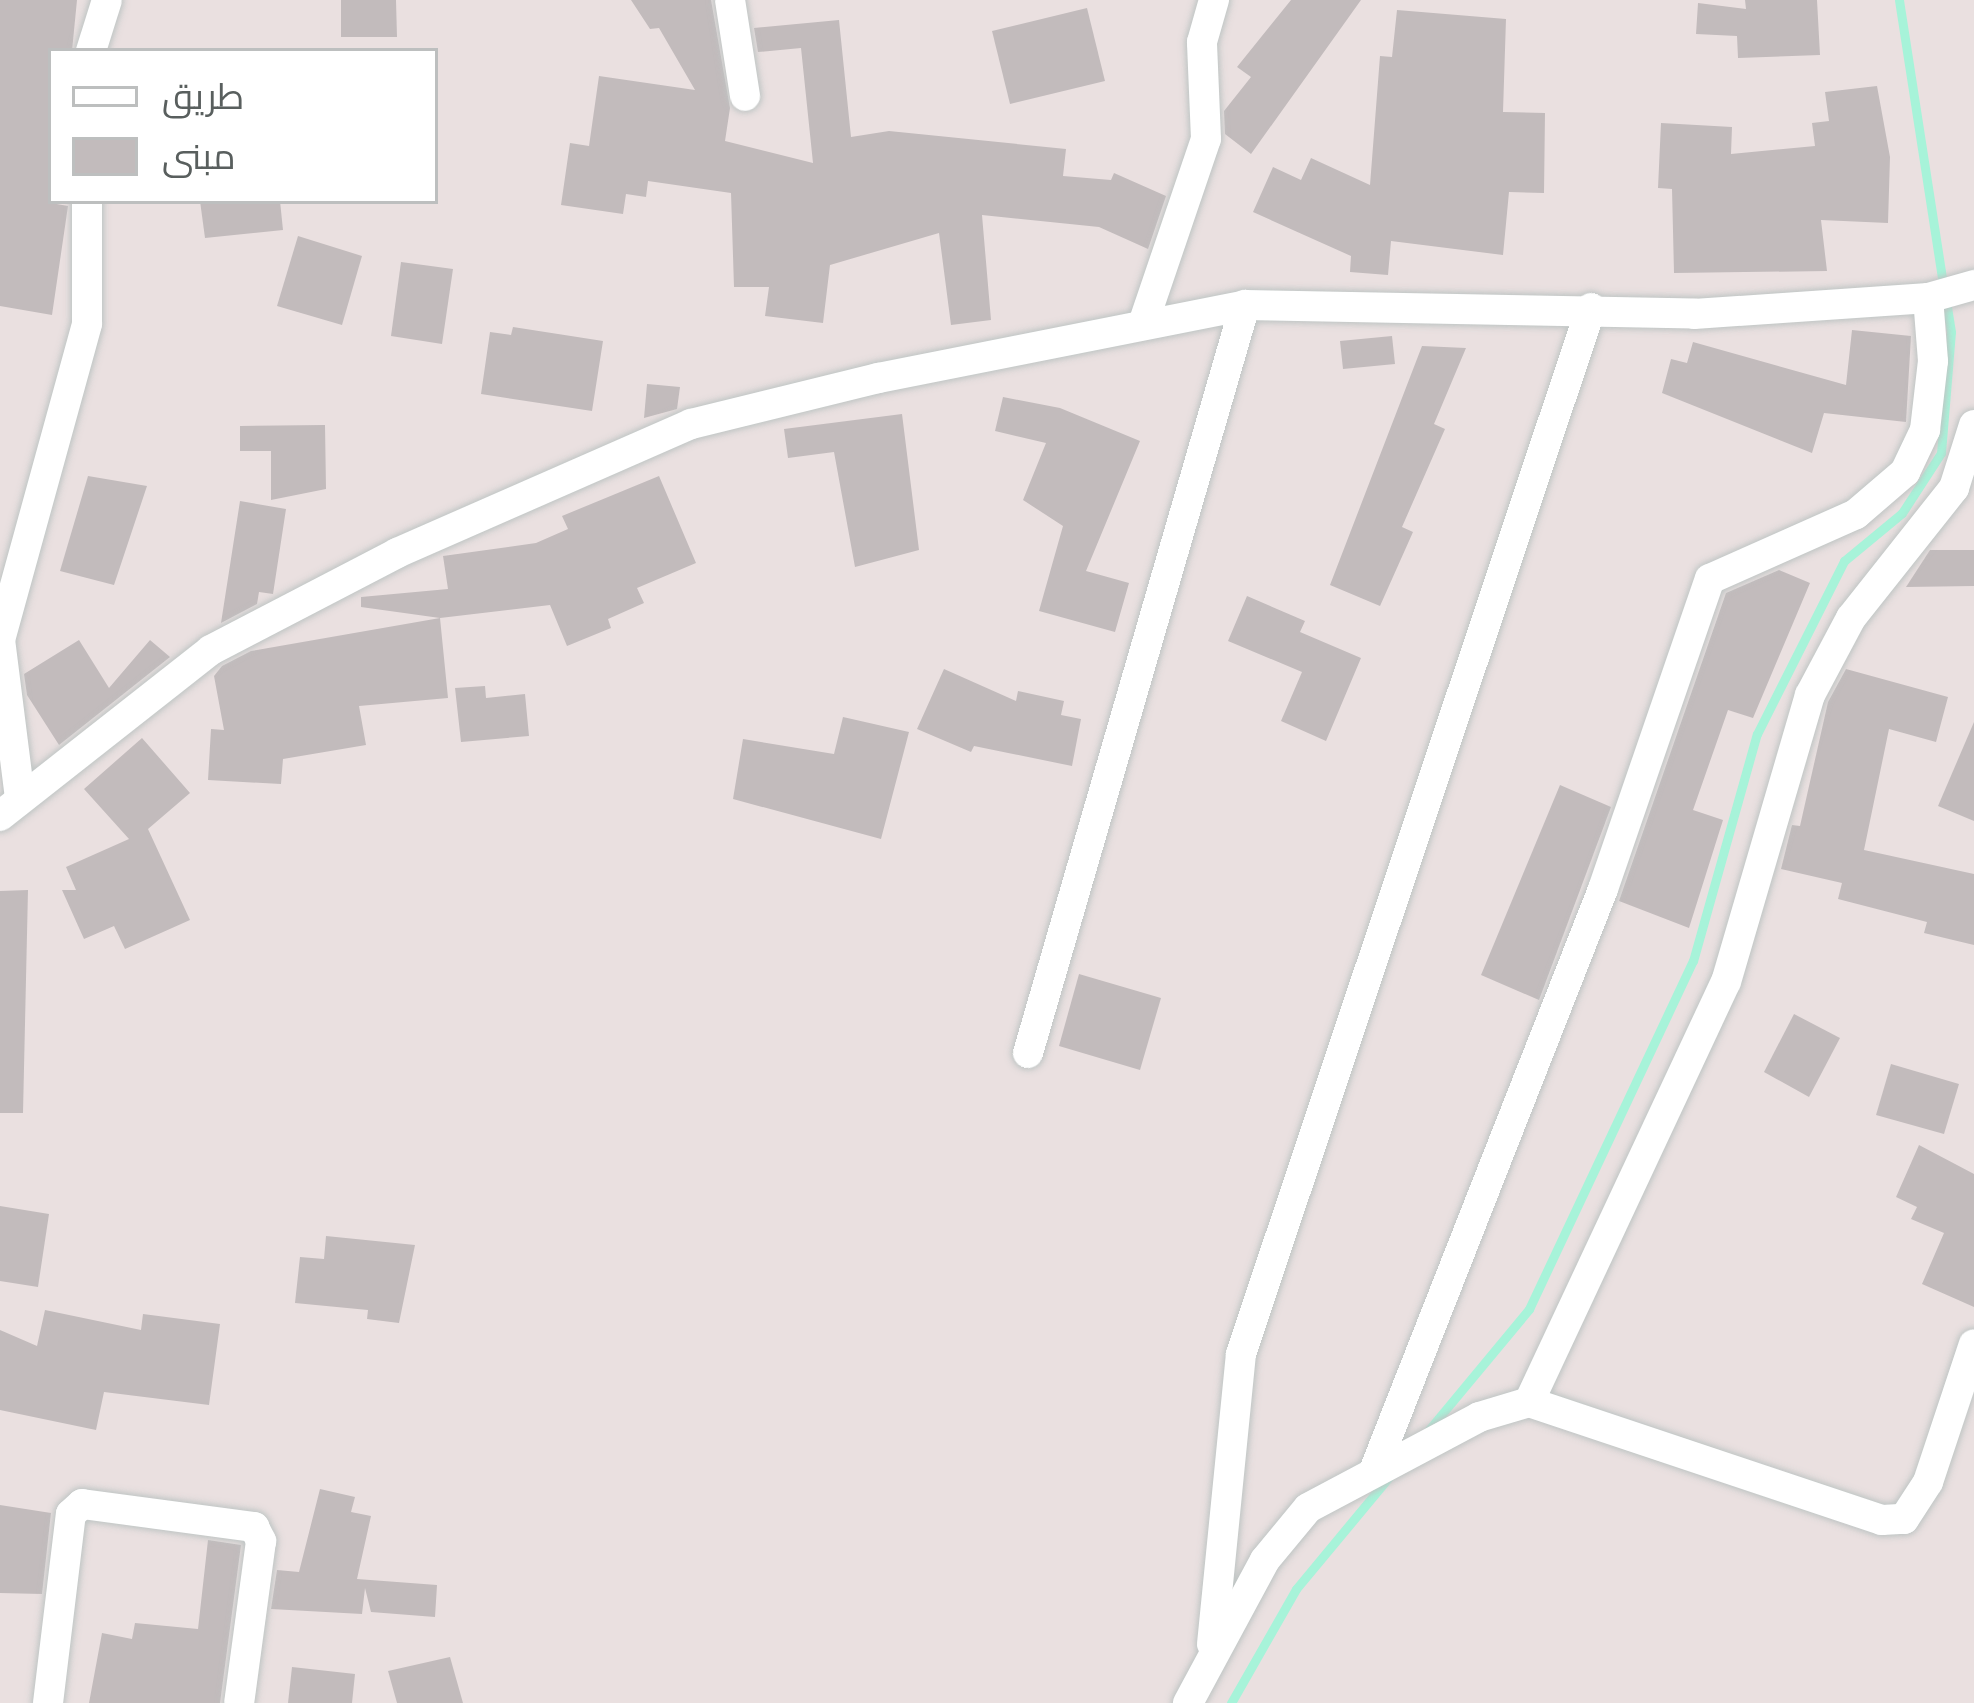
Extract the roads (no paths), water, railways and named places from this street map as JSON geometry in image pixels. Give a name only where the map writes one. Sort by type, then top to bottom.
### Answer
[{"type":"street","points":[[93,48],[107,0]]},
{"type":"street","points":[[730,0],[745,96]]},
{"type":"street","points":[[1144,320],[1206,139],[1202,42],[1214,0]]},
{"type":"street","points":[[10,807],[0,640],[87,324],[87,204]]},
{"type":"street","points":[[10,807],[211,650],[397,553],[691,424],[1144,320],[1245,305],[1591,308],[1694,314],[1932,296],[1974,285]]},
{"type":"street","points":[[1374,1471],[1603,889],[1710,579],[1856,514],[1905,472],[1925,430],[1933,361],[1932,296]]},
{"type":"street","points":[[1028,1053],[1245,305]]},
{"type":"street","points":[[1210,1656],[1241,1354],[1591,308]]},
{"type":"street","points":[[1529,1402],[1726,982],[1810,694],[1851,617],[1954,488],[1974,425]]},
{"type":"street","points":[[1188,1703],[1265,1560],[1308,1508],[1480,1417],[1529,1402],[1882,1520],[1904,1519],[1928,1482],[1974,1344]]},
{"type":"street","points":[[48,1703],[71,1514],[82,1504],[254,1527],[261,1541],[239,1703]]},
{"type":"waterway","points":[[1899,0],[1943,285]]},
{"type":"waterway","points":[[1427,1432],[1529,1309],[1693,961],[1757,734],[1844,561],[1902,513],[1941,453],[1951,332],[1946,302]]},
{"type":"waterway","points":[[1231,1703],[1296,1589],[1389,1477]]}]
